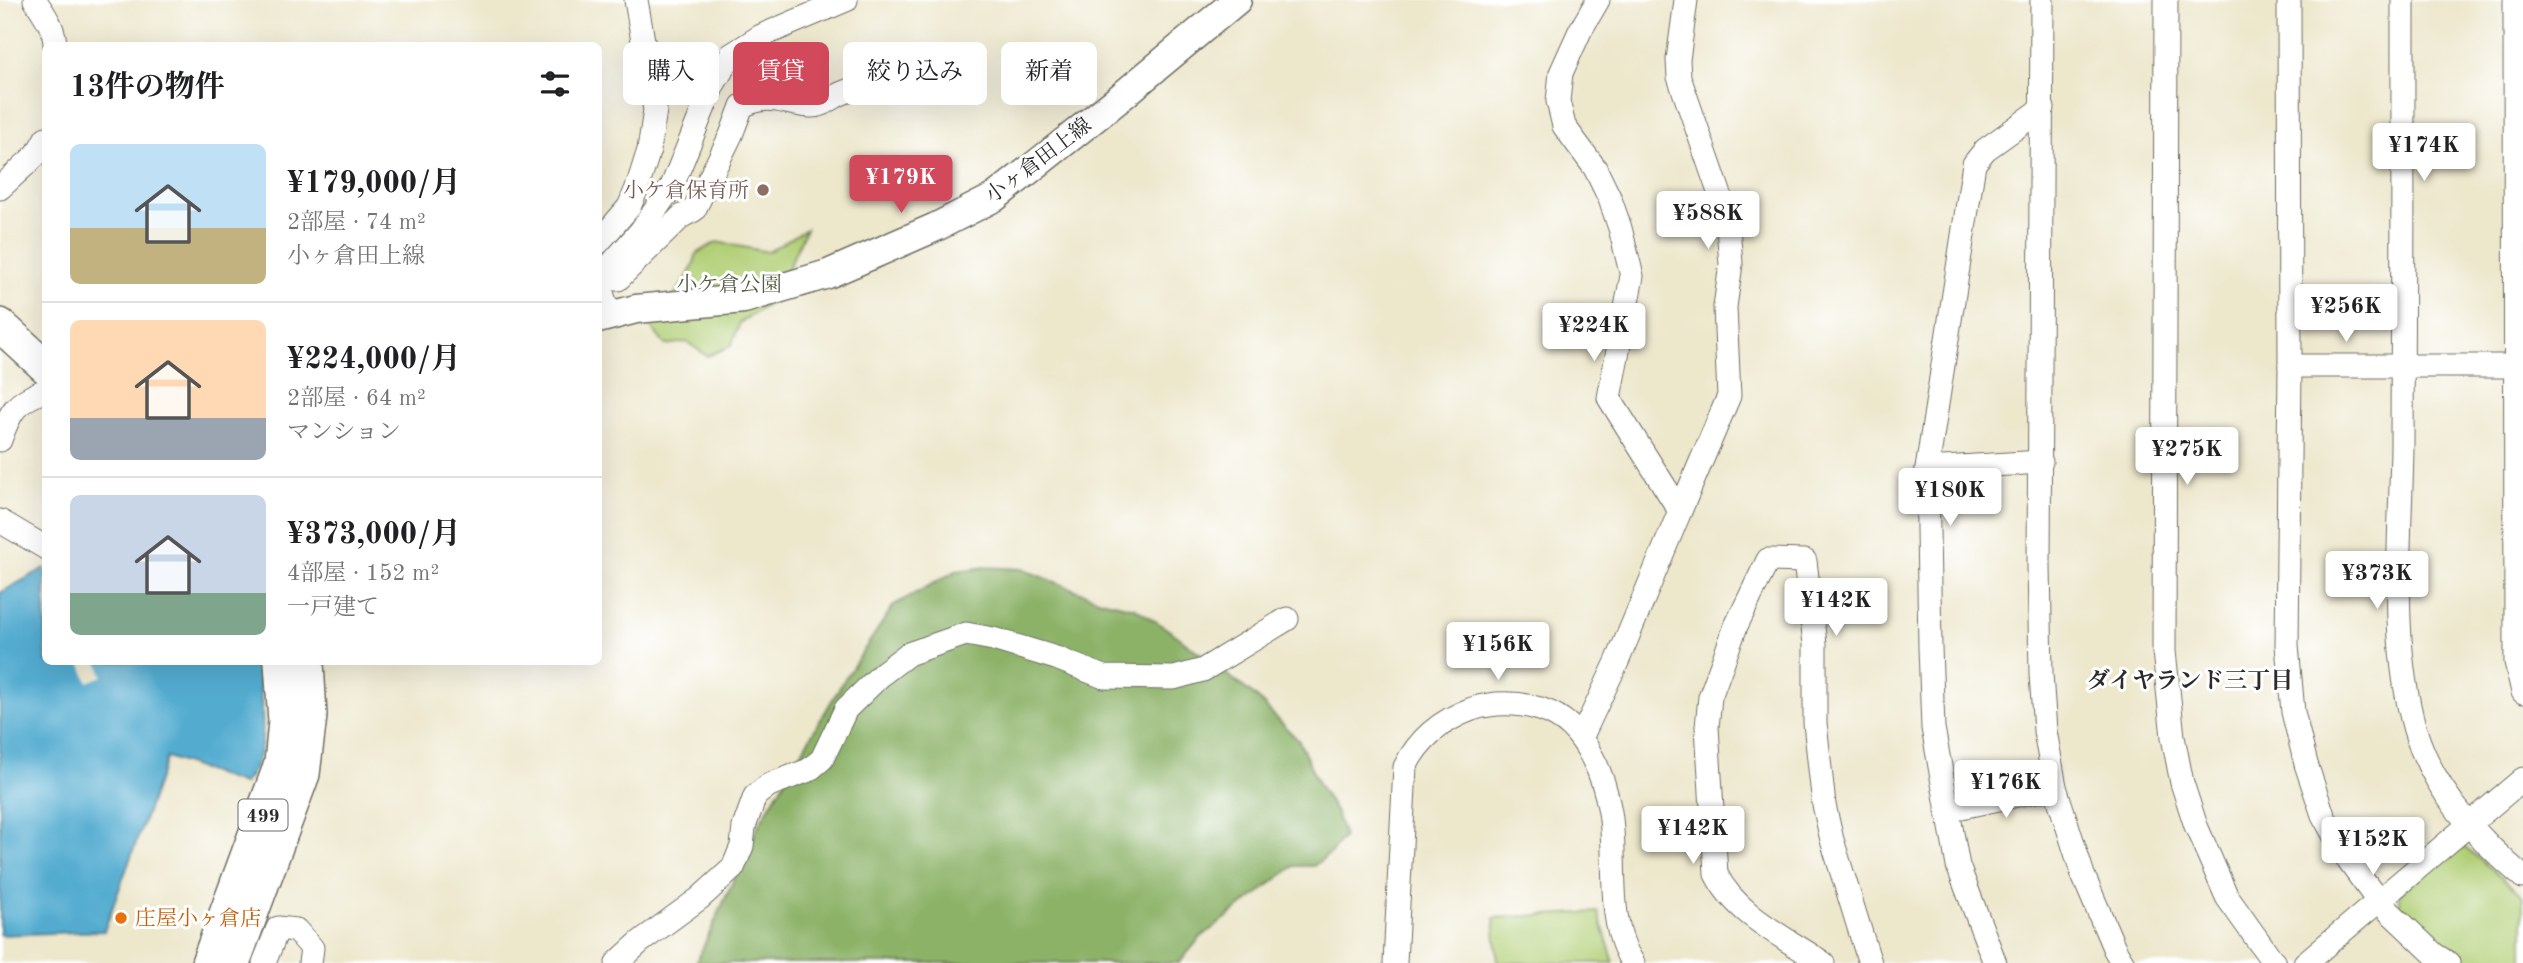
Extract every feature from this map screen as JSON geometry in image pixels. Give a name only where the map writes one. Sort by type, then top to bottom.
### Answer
[{"type":"highway","points":[[0,316],[42,345]]},
{"type":"highway","points":[[0,325],[42,363]]},
{"type":"highway","name":"499","points":[[208,963],[281,764],[285,721],[281,665]]},
{"type":"highway","name":"499","points":[[233,963],[303,774],[310,716],[307,665]]},
{"type":"main road","name":"小ヶ倉田上線","points":[[602,319],[636,309],[744,299],[828,274],[936,228],[995,197],[1237,0]]},
{"type":"main road","points":[[310,716],[323,665]]},
{"type":"street","points":[[35,0],[50,24],[55,42]]},
{"type":"street","points":[[602,238],[629,207],[638,188],[649,150],[655,110],[636,0]]},
{"type":"street","points":[[1598,0],[1561,72],[1558,101],[1564,126],[1595,168],[1610,199],[1632,276],[1609,398],[1680,511]]},
{"type":"street","points":[[1582,736],[1617,662],[1728,397],[1725,307],[1731,264],[1727,215],[1679,77],[1678,60],[1686,0]]},
{"type":"street","points":[[2042,0],[2039,565],[2045,731],[2055,787],[2083,875],[2123,963]]},
{"type":"street","points":[[2166,0],[2164,651],[2173,737],[2182,783],[2196,826],[2227,897],[2274,963]]},
{"type":"street","points":[[2289,0],[2290,366],[2287,645],[2293,712],[2323,815],[2348,860],[2378,901],[2435,955],[2448,963]]},
{"type":"street","points":[[2403,0],[2402,366],[2398,587],[2401,658],[2416,731],[2438,783],[2469,825],[2494,852],[2523,877]]},
{"type":"street","points":[[2515,0],[2520,366],[2516,662],[2523,692]]},
{"type":"street","points":[[602,276],[640,232],[672,186],[713,85],[731,55],[761,36],[840,2]]},
{"type":"street","points":[[602,279],[618,279],[682,216],[694,210],[741,106],[759,98],[771,98],[811,107],[822,105],[843,93]]},
{"type":"street","points":[[1995,963],[1958,866],[1933,728],[1927,469],[1974,164],[1985,150],[2043,108]]},
{"type":"street","points":[[0,188],[37,154],[42,145]]},
{"type":"street","points":[[2290,366],[2520,366]]},
{"type":"street","points":[[0,440],[7,419],[23,399],[42,392]]},
{"type":"street","points":[[1927,469],[2041,462]]},
{"type":"street","points":[[0,521],[42,546]]},
{"type":"street","points":[[1823,963],[1745,911],[1728,894],[1716,874],[1707,727],[1710,697],[1736,626],[1768,560],[1805,561],[1815,644],[1815,723],[1824,805],[1832,840],[1870,963]]},
{"type":"street","points":[[617,963],[640,942],[700,898],[733,868],[742,846],[744,827],[755,796],[769,785],[808,770],[822,759],[846,709],[883,673],[908,654],[966,634],[993,639],[1056,658],[1104,677],[1174,678],[1203,670],[1287,619]]},
{"type":"street","points":[[1395,963],[1405,766],[1414,749],[1438,726],[1473,709],[1503,703],[1528,705],[1555,714],[1582,736],[1598,769],[1610,812],[1617,922],[1622,944],[1633,963]]},
{"type":"street","points":[[2305,963],[2523,779]]},
{"type":"street","points":[[1947,810],[2055,787]]},
{"type":"street","points":[[264,963],[278,929],[296,930],[312,948],[310,963]]},
{"type":"green space","name":"小ケ倉公園","points":[[806,229],[773,301],[740,323],[731,346],[707,356],[687,342],[665,345],[649,324],[684,282],[697,253],[717,242],[768,252]]},
{"type":"green space","points":[[986,567],[1022,569],[1101,600],[1135,608],[1176,635],[1256,697],[1299,741],[1318,783],[1336,813],[1344,836],[1331,853],[1313,866],[1294,866],[1200,938],[1179,963],[696,963],[758,826],[844,680],[894,605],[956,571]]},
{"type":"green space","points":[[2464,846],[2523,896],[2523,963],[2468,963],[2449,952],[2400,914],[2400,893]]},
{"type":"green space","points":[[1598,912],[1614,963],[1498,963],[1494,918]]},
{"type":"water","points":[[42,570],[42,665],[256,665],[263,726],[262,742],[252,771],[243,784],[167,757],[104,931],[0,935],[0,593]]},
{"type":"pier","points":[[81,665],[99,665],[103,676],[88,682]]},
{"type":"place","name":"小ケ倉保育所","points":[[763,190]]},
{"type":"place","name":"庄屋小ヶ倉店","points":[[121,918]]},
{"type":"district","name":"ダイヤランド三丁目","points":[[2190,680]]}]
